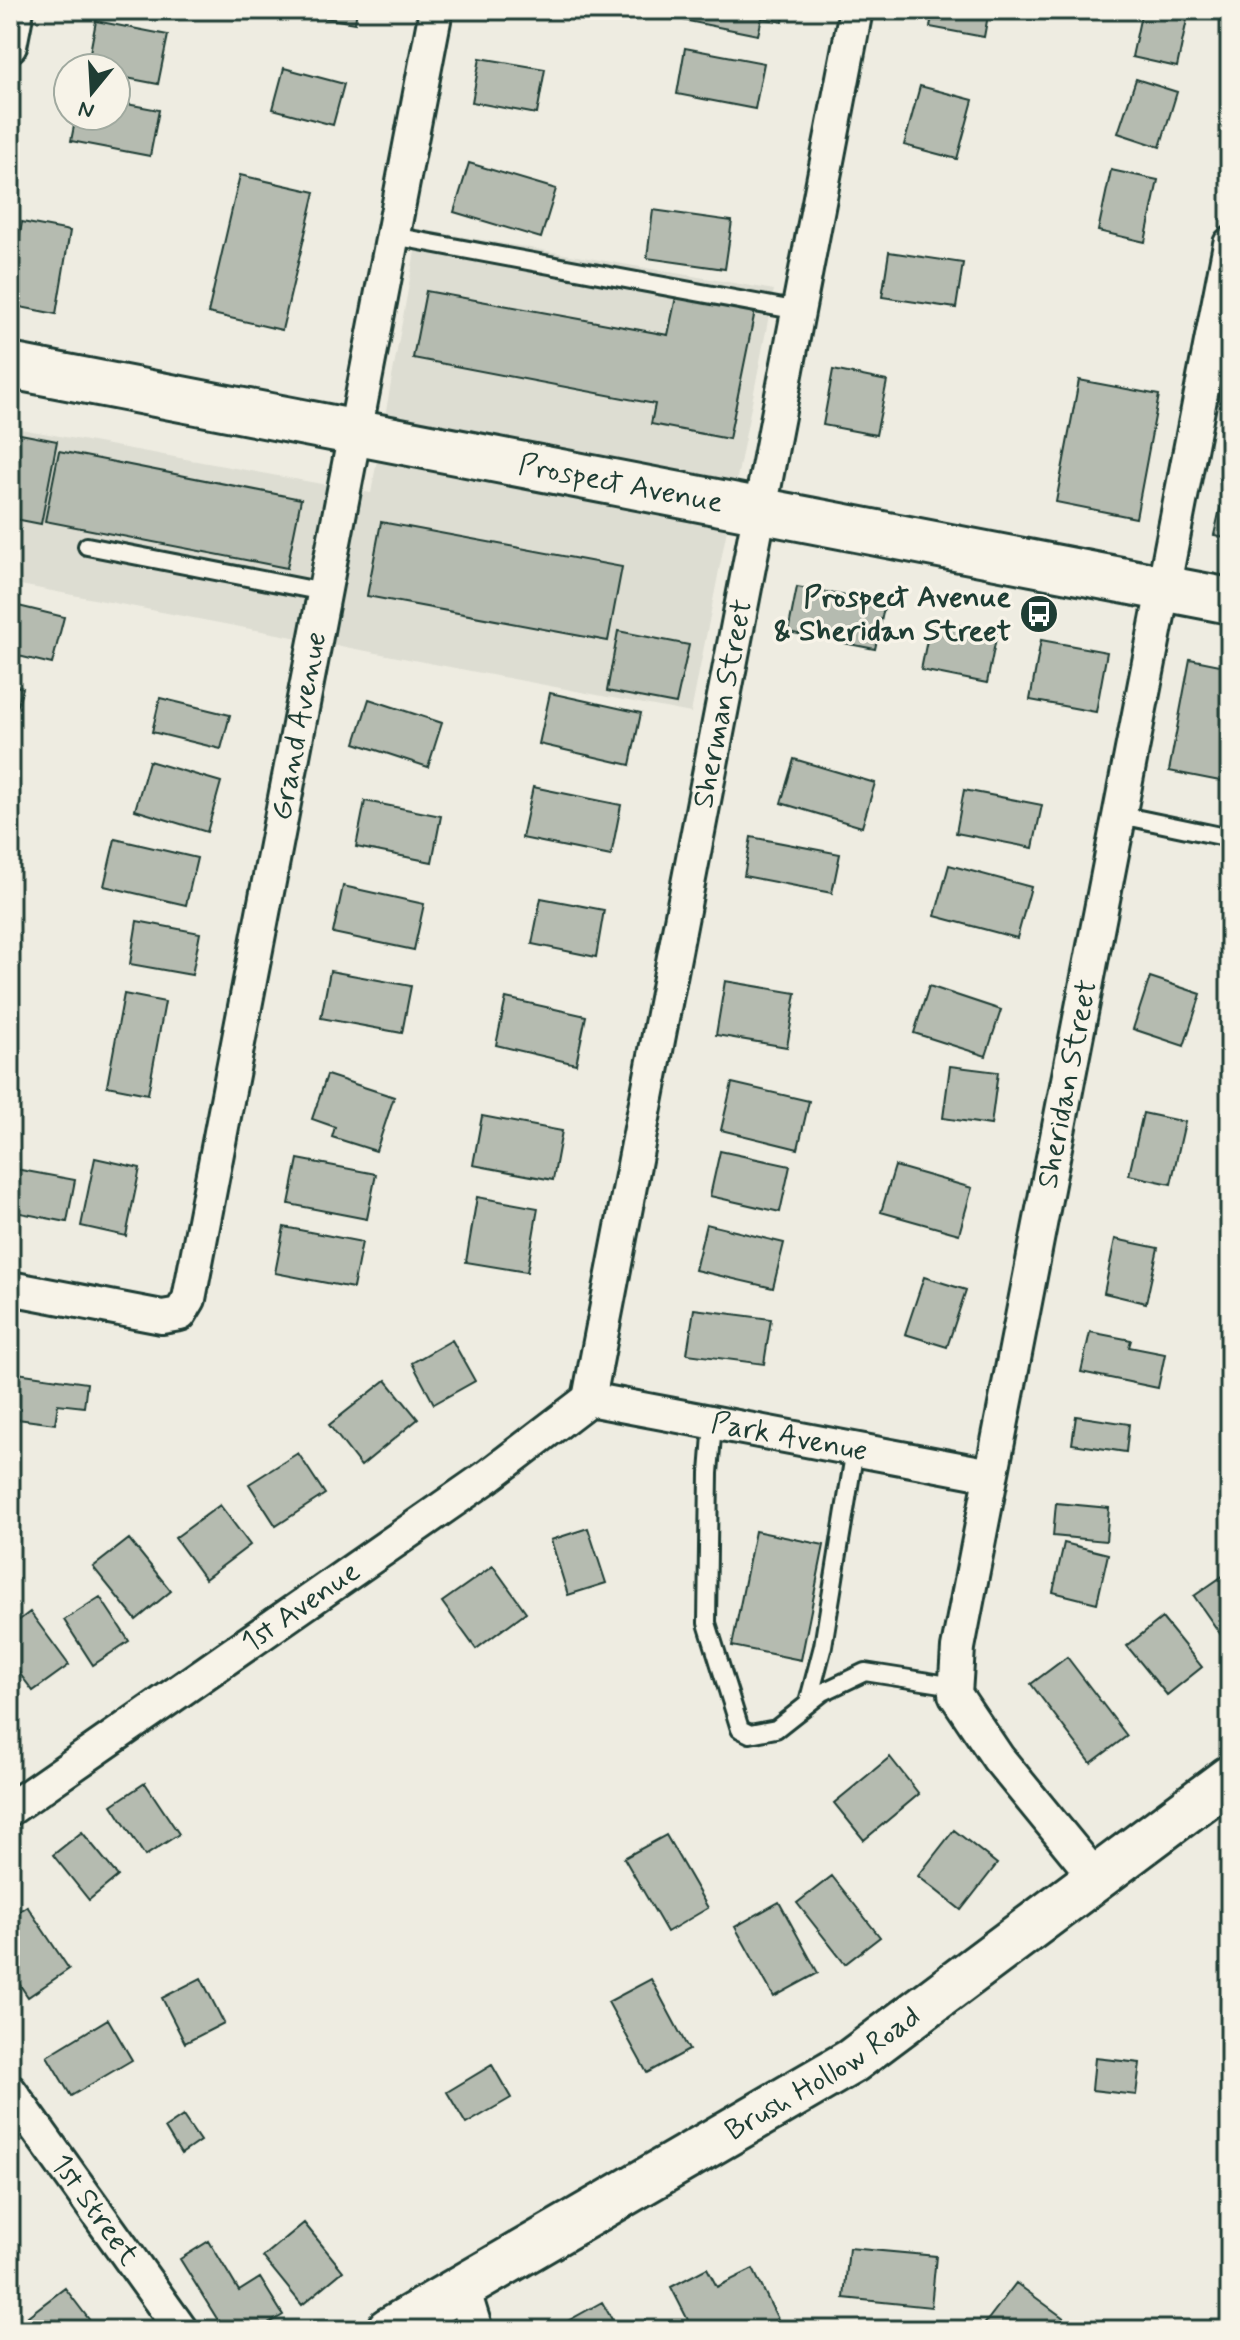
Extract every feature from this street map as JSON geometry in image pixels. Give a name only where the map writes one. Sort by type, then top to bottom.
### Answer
[{"type":"main road","name":"Prospect Avenue","points":[[10,366],[1230,601]]},
{"type":"main road","name":"Brush Hollow Road","points":[[389,2330],[852,2061],[1230,1778]]},
{"type":"street","points":[[10,46],[17,10]]},
{"type":"street","name":"Grand Avenue","points":[[10,1288],[162,1317],[180,1314],[189,1299],[436,10]]},
{"type":"street","name":"Sherman Street","points":[[589,1399],[856,10]]},
{"type":"street","name":"Sheridan Street","points":[[955,1686],[958,1648],[1230,244]]},
{"type":"street","name":"Park Avenue","points":[[589,1399],[991,1475]]},
{"type":"street","name":"1st Avenue","points":[[10,1809],[487,1477],[589,1399]]},
{"type":"street","points":[[955,1686],[955,1694],[998,1758],[1097,1879]]},
{"type":"street","name":"1st Street","points":[[10,2091],[181,2330]]},
{"type":"street","points":[[463,2288],[476,2330]]},
{"type":"lane","points":[[393,236],[799,311]]},
{"type":"lane","points":[[87,546],[324,592]]},
{"type":"lane","points":[[1120,815],[1230,838]]},
{"type":"lane","points":[[713,1423],[709,1473],[707,1623],[740,1729],[750,1734],[776,1729],[808,1703],[848,1678],[865,1672],[955,1686]]},
{"type":"lane","points":[[808,1703],[823,1646],[855,1449]]},
{"type":"shaded area","points":[[419,229],[774,290],[691,713],[10,583],[10,427],[371,493]]},
{"type":"building","points":[[308,10],[357,10],[355,23],[307,15]]},
{"type":"building","points":[[674,10],[785,10],[783,22],[762,18],[758,35],[673,18]]},
{"type":"building","points":[[933,10],[989,10],[984,37],[930,27]]},
{"type":"building","points":[[1142,10],[1189,10],[1177,67],[1132,57]]},
{"type":"building","points":[[96,21],[168,35],[158,84],[132,79],[132,52],[90,52]]},
{"type":"building","points":[[685,48],[764,63],[755,109],[677,94]]},
{"type":"building","points":[[480,58],[545,69],[537,114],[472,102]]},
{"type":"building","points":[[284,68],[344,84],[333,125],[273,109]]},
{"type":"building","points":[[1136,79],[1177,92],[1160,147],[1118,133]]},
{"type":"building","points":[[920,86],[973,100],[957,159],[904,145]]},
{"type":"building","points":[[132,105],[159,110],[150,156],[71,141],[73,132],[132,132]]},
{"type":"building","points":[[469,163],[556,189],[541,238],[454,212]]},
{"type":"building","points":[[1111,170],[1158,180],[1145,242],[1098,231]]},
{"type":"building","points":[[240,175],[315,192],[282,330],[208,313]]},
{"type":"building","points":[[653,210],[732,221],[725,269],[647,258]]},
{"type":"building","points":[[22,222],[70,231],[56,314],[10,305],[10,286]]},
{"type":"building","points":[[889,252],[963,263],[956,308],[882,297]]},
{"type":"building","points":[[426,291],[668,335],[677,292],[756,306],[729,439],[651,424],[655,404],[413,358]]},
{"type":"building","points":[[833,370],[887,381],[876,435],[823,425]]},
{"type":"building","points":[[1079,380],[1159,395],[1136,518],[1056,502]]},
{"type":"building","points":[[10,432],[57,441],[41,524],[10,518]]},
{"type":"building","points":[[59,451],[301,499],[287,568],[45,521]]},
{"type":"building","points":[[1230,465],[1230,538],[1214,535]]},
{"type":"building","points":[[381,522],[622,567],[608,641],[367,596]]},
{"type":"building","points":[[797,587],[885,603],[875,649],[788,632]]},
{"type":"building","points":[[10,604],[64,617],[52,664],[10,654]]},
{"type":"building","points":[[931,620],[997,633],[987,683],[921,670]]},
{"type":"building","points":[[618,631],[689,645],[676,704],[607,691]]},
{"type":"building","points":[[1041,640],[1107,652],[1096,712],[1030,700]]},
{"type":"building","points":[[1190,659],[1230,667],[1230,783],[1169,771]]},
{"type":"building","points":[[10,684],[23,688],[10,731]]},
{"type":"building","points":[[550,693],[641,713],[630,765],[539,744]]},
{"type":"building","points":[[160,698],[230,715],[221,749],[152,732]]},
{"type":"building","points":[[369,699],[442,723],[428,767],[355,743]]},
{"type":"building","points":[[794,759],[875,783],[862,827],[781,803]]},
{"type":"building","points":[[149,761],[221,782],[207,832],[135,810]]},
{"type":"building","points":[[533,787],[621,805],[611,856],[522,838]]},
{"type":"building","points":[[964,790],[1042,805],[1033,848],[956,833]]},
{"type":"building","points":[[365,801],[441,816],[432,862],[356,847]]},
{"type":"building","points":[[751,837],[840,854],[832,893],[744,876]]},
{"type":"building","points":[[115,839],[197,858],[186,905],[104,886]]},
{"type":"building","points":[[949,865],[1031,887],[1017,938],[935,916]]},
{"type":"building","points":[[343,886],[424,904],[414,950],[333,933]]},
{"type":"building","points":[[541,898],[604,910],[596,957],[532,944]]},
{"type":"building","points":[[137,921],[200,933],[192,975],[130,964]]},
{"type":"building","points":[[330,971],[411,986],[402,1033],[321,1018]]},
{"type":"building","points":[[1150,977],[1201,994],[1184,1046],[1133,1029]]},
{"type":"building","points":[[725,981],[796,993],[787,1047],[716,1035]]},
{"type":"building","points":[[929,986],[1001,1010],[986,1056],[914,1033]]},
{"type":"building","points":[[124,994],[165,1002],[148,1094],[107,1086]]},
{"type":"building","points":[[506,998],[586,1016],[576,1064],[496,1045]]},
{"type":"building","points":[[950,1066],[998,1072],[991,1125],[943,1118]]},
{"type":"building","points":[[327,1075],[394,1097],[376,1151],[332,1137],[335,1127],[312,1119]]},
{"type":"building","points":[[732,1083],[809,1101],[798,1149],[721,1130]]},
{"type":"building","points":[[1143,1113],[1185,1122],[1171,1184],[1129,1175]]},
{"type":"building","points":[[482,1116],[562,1131],[553,1180],[473,1165]]},
{"type":"building","points":[[720,1151],[790,1166],[780,1212],[710,1196]]},
{"type":"building","points":[[95,1158],[140,1168],[126,1236],[81,1226]]},
{"type":"building","points":[[298,1159],[376,1174],[367,1219],[289,1204]]},
{"type":"building","points":[[895,1166],[972,1188],[959,1234],[881,1212]]},
{"type":"building","points":[[10,1168],[75,1180],[67,1222],[10,1211]]},
{"type":"building","points":[[477,1197],[538,1208],[527,1272],[466,1262]]},
{"type":"building","points":[[706,1224],[784,1243],[773,1288],[695,1270]]},
{"type":"building","points":[[284,1227],[362,1242],[353,1288],[275,1273]]},
{"type":"building","points":[[1115,1239],[1158,1248],[1146,1303],[1104,1293]]},
{"type":"building","points":[[924,1277],[966,1290],[947,1347],[905,1334]]},
{"type":"building","points":[[694,1309],[771,1319],[764,1364],[687,1354]]},
{"type":"building","points":[[1090,1332],[1131,1340],[1129,1347],[1165,1354],[1158,1388],[1081,1372]]},
{"type":"building","points":[[452,1340],[475,1381],[434,1404],[412,1363]]},
{"type":"building","points":[[10,1372],[87,1383],[84,1407],[58,1404],[55,1424],[10,1418]]},
{"type":"building","points":[[386,1380],[418,1419],[361,1466],[329,1425]]},
{"type":"building","points":[[1076,1416],[1129,1424],[1126,1452],[1072,1444]]},
{"type":"building","points":[[298,1453],[325,1494],[276,1526],[249,1484]]},
{"type":"building","points":[[1056,1503],[1109,1508],[1106,1541],[1053,1536]]},
{"type":"building","points":[[220,1505],[250,1545],[205,1579],[175,1538]]},
{"type":"building","points":[[588,1528],[606,1583],[568,1595],[551,1540]]},
{"type":"building","points":[[755,1531],[824,1545],[801,1660],[732,1646]]},
{"type":"building","points":[[129,1539],[171,1591],[136,1620],[93,1567]]},
{"type":"building","points":[[1064,1543],[1108,1554],[1097,1603],[1053,1592]]},
{"type":"building","points":[[493,1566],[526,1612],[476,1649],[442,1602]]},
{"type":"building","points":[[1230,1571],[1230,1648],[1194,1596]]},
{"type":"building","points":[[100,1597],[129,1641],[93,1665],[64,1620]]},
{"type":"building","points":[[30,1612],[69,1665],[33,1691],[10,1661],[10,1627]]},
{"type":"building","points":[[1162,1618],[1202,1667],[1167,1695],[1127,1646]]},
{"type":"building","points":[[1067,1657],[1127,1736],[1091,1763],[1031,1684]]},
{"type":"building","points":[[890,1757],[919,1794],[864,1840],[834,1803]]},
{"type":"building","points":[[145,1783],[179,1834],[145,1856],[112,1805]]},
{"type":"building","points":[[954,1830],[997,1864],[961,1910],[918,1876]]},
{"type":"building","points":[[82,1832],[118,1876],[89,1900],[53,1855]]},
{"type":"building","points":[[666,1835],[708,1908],[667,1932],[624,1858]]},
{"type":"building","points":[[832,1876],[880,1937],[845,1964],[797,1903]]},
{"type":"building","points":[[779,1902],[818,1973],[774,1997],[735,1927]]},
{"type":"building","points":[[27,1906],[69,1969],[28,1997],[10,1970],[10,1917]]},
{"type":"building","points":[[201,1978],[224,2023],[185,2043],[162,1998]]},
{"type":"building","points":[[651,1979],[689,2050],[647,2073],[608,2002]]},
{"type":"building","points":[[108,2019],[132,2060],[71,2096],[47,2056]]},
{"type":"building","points":[[1095,2058],[1140,2063],[1136,2095],[1092,2090]]},
{"type":"building","points":[[492,2065],[511,2098],[466,2124],[447,2092]]},
{"type":"building","points":[[183,2116],[200,2141],[181,2154],[165,2128]]},
{"type":"building","points":[[304,2223],[343,2271],[302,2305],[263,2257]]},
{"type":"building","points":[[209,2241],[239,2291],[260,2278],[283,2315],[258,2330],[224,2330],[180,2259]]},
{"type":"building","points":[[849,2248],[936,2256],[931,2307],[844,2298]]},
{"type":"building","points":[[707,2268],[717,2287],[753,2269],[778,2319],[757,2330],[693,2330],[671,2287]]},
{"type":"building","points":[[1016,2283],[1080,2330],[988,2330],[983,2326]]},
{"type":"building","points":[[65,2288],[97,2330],[38,2330],[28,2316]]},
{"type":"building","points":[[602,2302],[618,2330],[558,2330],[557,2327]]},
{"type":"place","name":"Prospect Avenue & Sheridan Street","points":[[1039,614]]}]
